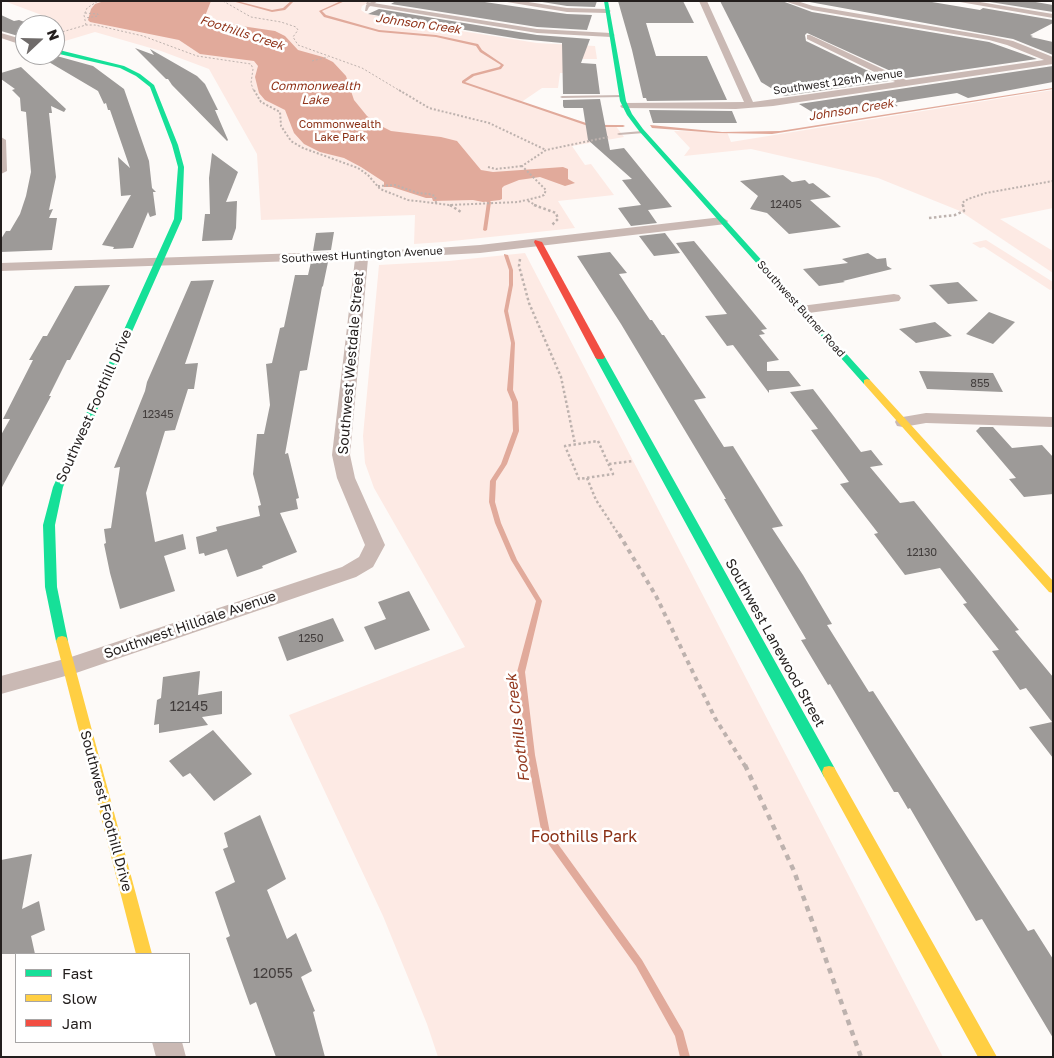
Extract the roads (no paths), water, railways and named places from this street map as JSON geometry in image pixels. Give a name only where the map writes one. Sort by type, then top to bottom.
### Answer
[{"type":"street","points":[[505,1],[535,3],[567,10],[606,6]]},
{"type":"street","points":[[703,1],[750,105]]},
{"type":"street","points":[[788,1],[812,8],[989,38],[1010,43],[1053,61]]},
{"type":"street","points":[[958,1],[1053,16]]},
{"type":"street","points":[[371,5],[537,31],[611,35]]},
{"type":"street","name":"Southwest Butner Road","points":[[606,6],[623,101],[642,132],[1053,589]]},
{"type":"street","points":[[1,35],[15,40]]},
{"type":"street","points":[[810,37],[904,84]]},
{"type":"street","points":[[1,42],[11,39]]},
{"type":"street","name":"Southwest Foothill Drive","points":[[65,53],[122,67],[138,75],[152,86],[175,145],[181,167],[178,220],[74,448],[58,487],[49,525],[51,587],[68,667],[144,953]]},
{"type":"street","name":"Southwest 126th Avenue","points":[[623,101],[750,105],[1053,61]]},
{"type":"street","points":[[1,140],[1,171]]},
{"type":"street","name":"Southwest Huntington Avenue","points":[[1,267],[362,256],[480,248],[722,221]]},
{"type":"street","name":"Southwest Lanewood Street","points":[[538,242],[654,458],[988,1057]]},
{"type":"street","name":"Southwest Westdale Street","points":[[362,256],[340,455],[354,499],[373,536],[375,544],[372,553]]},
{"type":"street","points":[[801,310],[894,298]]},
{"type":"street","points":[[903,422],[926,418],[1053,422]]},
{"type":"street","name":"Southwest Hilldale Avenue","points":[[1,685],[68,667],[349,572],[366,562],[372,553]]},
{"type":"street","points":[[167,1043],[171,1057]]},
{"type":"lane","points":[[562,97],[623,101]]},
{"type":"lane","points":[[619,134],[642,132]]},
{"type":"water","name":"Commonwealth Lake","points":[[104,1],[211,1],[205,16],[208,21],[275,31],[285,36],[298,50],[333,62],[346,76],[354,100],[367,116],[391,131],[441,137],[457,141],[481,170],[493,172],[563,167],[568,169],[568,179],[575,183],[565,186],[540,177],[519,180],[502,188],[502,199],[483,202],[473,200],[433,201],[432,198],[426,198],[392,187],[384,187],[384,182],[361,167],[344,158],[320,152],[304,144],[294,133],[285,110],[265,100],[259,93],[255,77],[258,66],[254,61],[200,54],[179,40],[90,22],[88,20],[91,9],[95,4]]},
{"type":"water","points":[[1053,88],[772,134],[717,133],[652,128],[650,125],[722,132],[780,131]]},
{"type":"waterway","name":"Johnson Creek","points":[[233,1],[272,11],[284,9],[293,1]]},
{"type":"waterway","name":"Johnson Creek","points":[[344,1],[320,11],[325,16],[379,31],[436,36],[477,45],[481,51],[503,65],[500,68],[473,75],[463,82],[592,126],[623,126]]},
{"type":"waterway","name":"Foothills Creek","points":[[483,196],[489,202],[485,230]]},
{"type":"waterway","name":"Foothills Creek","points":[[506,255],[511,270],[511,285],[506,311],[513,343],[510,390],[515,402],[516,431],[504,464],[493,481],[492,502],[498,523],[514,560],[539,601],[521,672],[531,755],[546,835],[639,963],[680,1034],[685,1057]]},
{"type":"park label","name":"Commonwealth Lake Park","points":[[340,131]]},
{"type":"park label","name":"Foothills Park","points":[[584,837]]}]
